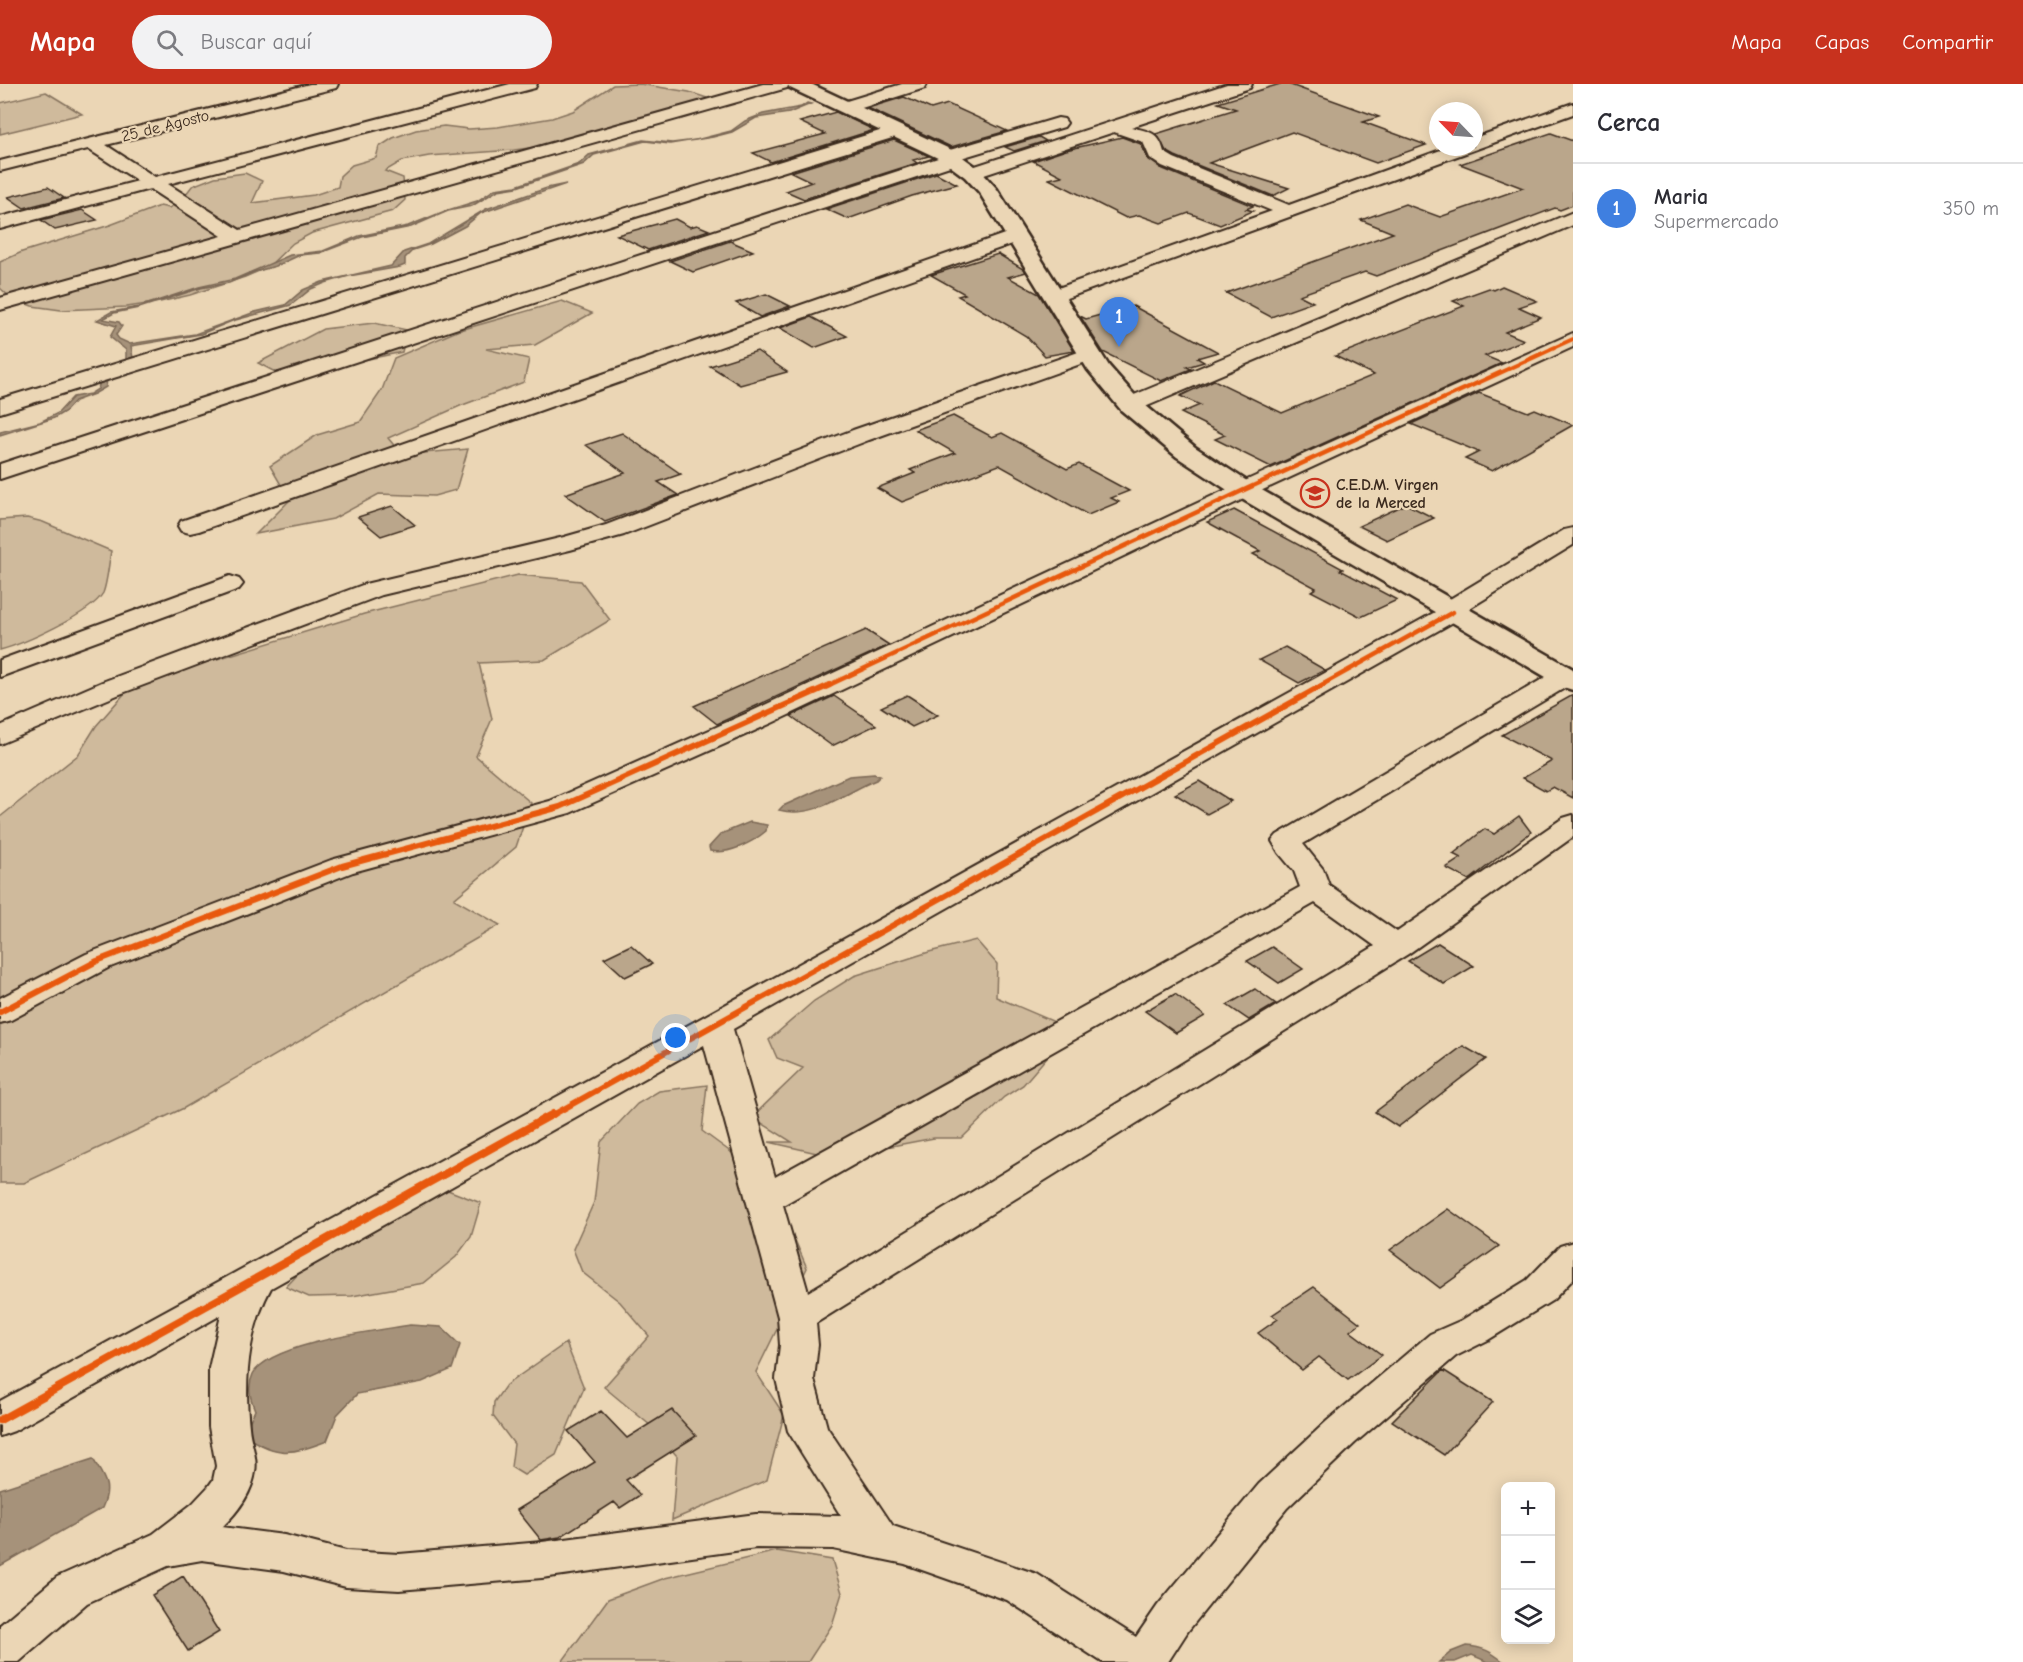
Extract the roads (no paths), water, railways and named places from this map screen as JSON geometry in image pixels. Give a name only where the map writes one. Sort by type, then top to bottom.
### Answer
[{"type":"main road","points":[[796,84],[896,130],[958,163],[987,189],[1090,354],[1113,386],[1130,405],[1186,452],[1244,490],[1569,679]]},
{"type":"street","name":"25 de Agosto","points":[[0,166],[330,84]]},
{"type":"street","points":[[0,223],[529,84]]},
{"type":"street","points":[[0,304],[781,84]]},
{"type":"street","points":[[846,107],[919,84]]},
{"type":"street","points":[[958,163],[1112,126],[1244,84]]},
{"type":"street","points":[[1483,141],[1573,108]]},
{"type":"street","points":[[0,472],[958,163],[1072,118]]},
{"type":"street","points":[[1112,126],[1149,138],[1153,141],[1156,154],[1168,162],[1289,211]]},
{"type":"street","points":[[0,406],[896,130]]},
{"type":"street","points":[[92,144],[237,237]]},
{"type":"street","points":[[1054,296],[1441,156]]},
{"type":"street","points":[[1130,405],[1573,218]]},
{"type":"street","points":[[190,526],[1017,236]]},
{"type":"street","points":[[0,1012],[98,961],[342,866],[560,807],[762,717],[1244,490],[1573,339]]},
{"type":"street","points":[[0,736],[111,688],[374,589],[570,543],[615,530],[861,435],[1090,354]]},
{"type":"street","points":[[0,1420],[715,1025],[1451,611],[1573,535]]},
{"type":"street","points":[[0,669],[231,584]]},
{"type":"street","points":[[1397,947],[1316,890],[1308,869],[1288,847],[1289,837],[1569,679]]},
{"type":"street","points":[[797,1317],[1397,947],[1573,824]]},
{"type":"street","points":[[764,1200],[1316,890]]},
{"type":"street","points":[[715,1025],[797,1317],[799,1345],[795,1379],[808,1431],[880,1541]]},
{"type":"street","points":[[162,1549],[202,1542],[284,1552],[346,1569],[399,1572],[530,1561],[756,1530],[833,1532],[905,1546],[1022,1587],[1141,1662],[1173,1618],[1274,1496],[1341,1432],[1443,1345],[1475,1330],[1540,1290],[1573,1256]]},
{"type":"street","points":[[0,1652],[72,1590],[162,1549],[191,1530],[216,1507],[233,1483],[238,1462],[230,1443],[227,1403],[230,1351],[244,1301],[258,1277]]},
{"type":"place","name":"Maria","points":[[1119,347]]},
{"type":"place","name":"C.E.D.M. Virgen de la Merced","points":[[1315,493]]}]
